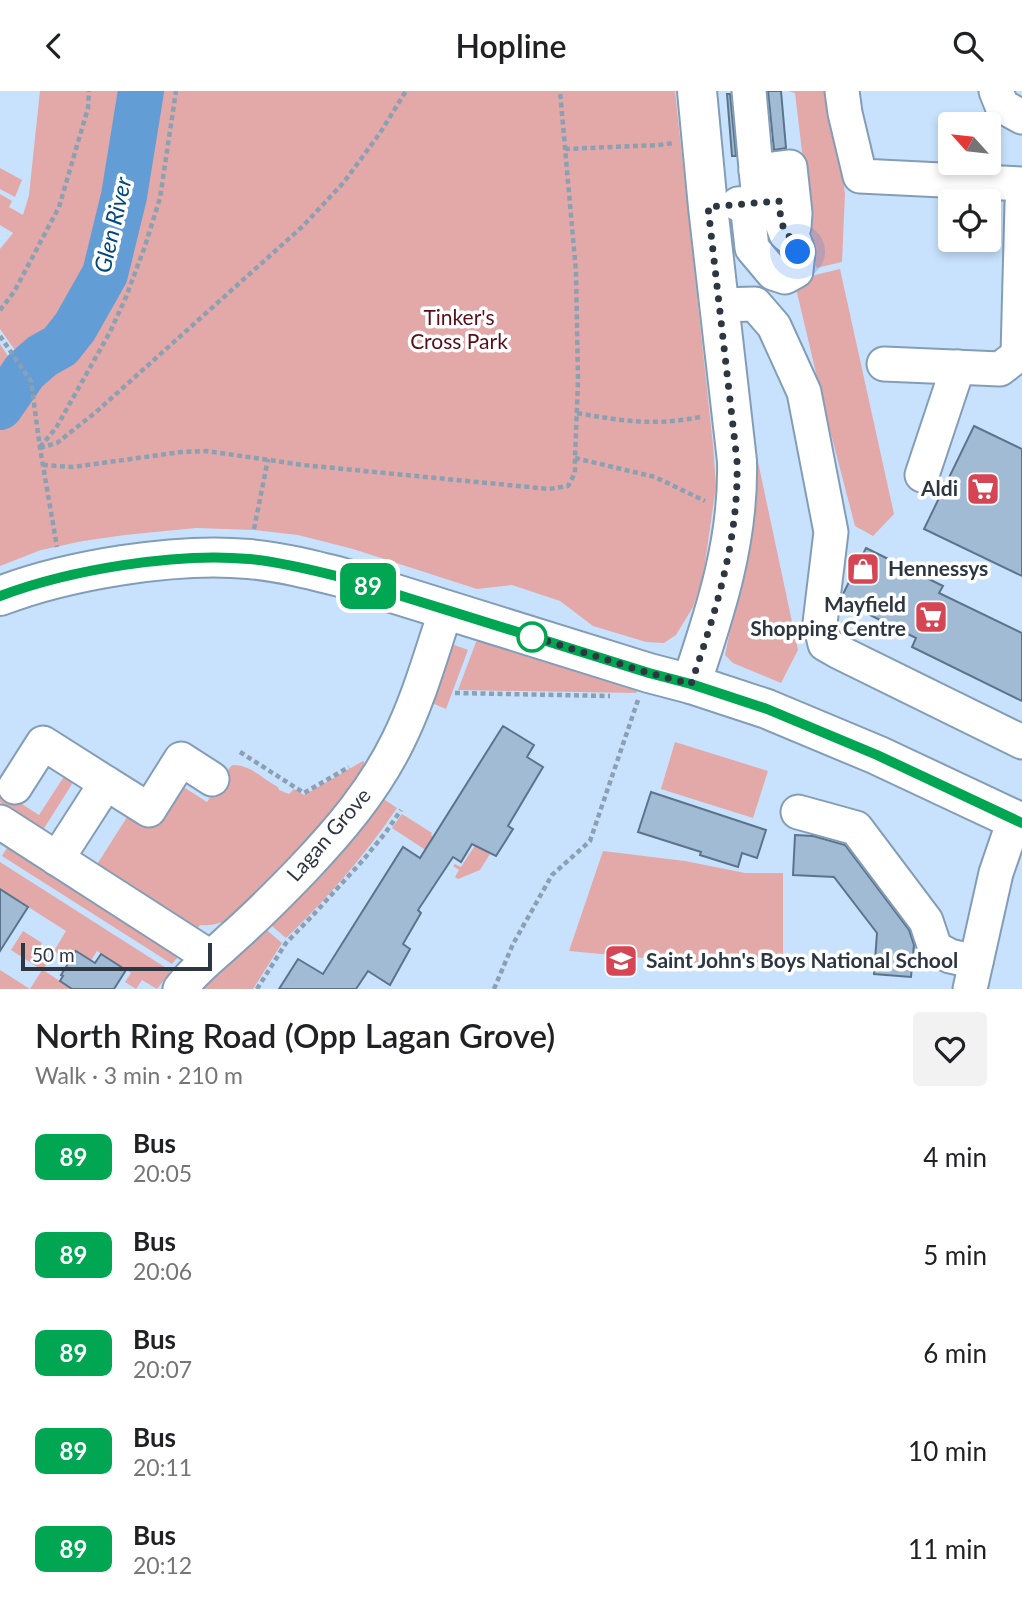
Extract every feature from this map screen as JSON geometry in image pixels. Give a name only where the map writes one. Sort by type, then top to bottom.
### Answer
[{"type":"main road","points":[[691,684],[727,566],[736,508],[737,461],[697,91]]},
{"type":"main road","points":[[0,596],[62,577],[162,561],[248,559],[294,566],[344,578],[767,709],[926,777],[1019,821]]},
{"type":"street","points":[[708,207],[754,192],[790,167],[794,240],[798,252],[796,271],[785,277],[773,273],[752,247],[754,192],[749,91]]},
{"type":"street","points":[[842,91],[860,176],[1022,184]]},
{"type":"street","points":[[996,91],[1002,106],[1022,117],[1022,124]]},
{"type":"street","points":[[884,364],[1000,369],[1018,355],[1022,203]]},
{"type":"street","points":[[719,305],[755,304],[774,326],[804,392],[831,532],[820,615],[825,643],[1022,742]]},
{"type":"street","points":[[922,475],[958,367]]},
{"type":"street","name":"Lagan Grove","points":[[180,989],[209,957],[230,941],[302,871],[346,823],[373,785],[410,715],[446,610]]},
{"type":"street","points":[[15,787],[43,743],[149,810],[181,759],[212,779]]},
{"type":"street","points":[[57,859],[106,783]]},
{"type":"street","points":[[799,812],[856,828],[926,921],[935,948],[950,956],[973,976],[996,873],[1009,835],[1019,821]]},
{"type":"street","points":[[0,823],[209,957]]},
{"type":"path","points":[[0,310],[14,292],[59,207],[88,108],[89,91]]},
{"type":"path","points":[[40,448],[62,416],[110,332],[126,297],[160,198],[176,91]]},
{"type":"path","points":[[40,448],[57,443],[96,412],[303,226],[344,182],[380,133],[406,91]]},
{"type":"path","points":[[43,465],[73,467],[207,451],[303,465],[549,489],[568,486],[575,473],[578,381],[576,272],[560,91]]},
{"type":"path","points":[[565,149],[659,145],[684,141]]},
{"type":"path","points":[[0,336],[31,381],[62,577]]},
{"type":"path","points":[[577,413],[624,422],[678,421],[702,417]]},
{"type":"path","points":[[575,458],[655,477],[708,502]]},
{"type":"path","points":[[253,537],[268,459]]},
{"type":"path","points":[[455,693],[613,696]]},
{"type":"path","points":[[494,989],[513,944],[552,875],[590,841],[639,696]]},
{"type":"path","points":[[240,752],[304,793],[358,762]]},
{"type":"path","points":[[257,989],[286,943],[377,843],[401,810]]},
{"type":"green space","name":"Tinker's Cross Park","points":[[40,91],[675,91],[716,486],[703,577],[693,607],[676,635],[664,643],[646,642],[593,626],[560,601],[512,585],[477,589],[353,549],[298,535],[254,530],[196,528],[125,535],[41,550],[0,566],[0,344],[26,383],[35,378],[0,329],[0,249],[13,233],[0,225],[0,194],[12,201],[9,207],[23,215],[29,195]]},
{"type":"green space","points":[[788,91],[831,91],[845,194],[842,262],[816,268],[795,93]]},
{"type":"green space","points":[[0,168],[22,180],[15,197],[0,189]]},
{"type":"green space","points":[[840,269],[894,514],[873,536],[855,526],[794,280]]},
{"type":"green space","points":[[753,452],[757,457],[798,650],[781,683],[733,663],[725,655],[754,515],[757,478]]},
{"type":"green space","points":[[480,640],[637,691],[458,690],[476,642]]},
{"type":"green space","points":[[449,643],[468,650],[446,709],[427,701]]},
{"type":"green space","points":[[675,742],[768,771],[753,818],[661,789]]},
{"type":"green space","points":[[363,761],[366,767],[318,830],[246,905],[224,921],[200,925],[194,933],[94,869],[129,814],[150,827],[174,789],[185,788],[207,802],[233,765],[251,770],[279,790],[289,794],[294,789],[304,795]]},
{"type":"green space","points":[[65,776],[72,784],[43,830],[0,802],[0,790],[39,815]]},
{"type":"green space","points":[[379,796],[397,808],[345,876],[286,938],[266,921]]},
{"type":"green space","points":[[402,814],[432,833],[435,838],[427,851],[392,828]]},
{"type":"green space","points":[[11,841],[182,952],[172,964],[2,856]]},
{"type":"green space","points":[[476,844],[490,854],[480,870],[458,879],[455,877],[459,870],[453,866],[455,864],[461,867]]},
{"type":"green space","points":[[603,851],[685,861],[745,873],[783,873],[783,971],[569,951]]},
{"type":"green space","points":[[0,862],[171,971],[157,989],[142,980],[136,989],[125,982],[131,973],[97,951],[85,970],[77,965],[83,955],[77,951],[70,961],[54,951],[66,931],[0,889]]},
{"type":"green space","points":[[262,926],[282,943],[253,989],[194,989]]},
{"type":"green space","points":[[23,931],[42,943],[34,957],[46,965],[43,970],[72,989],[30,989],[42,970],[11,950]]},
{"type":"green space","points":[[0,970],[30,989],[0,989]]},
{"type":"building","points":[[768,91],[781,91],[786,148],[774,150]]},
{"type":"building","points":[[727,94],[730,94],[736,156],[732,156]]},
{"type":"building","name":"Aldi","points":[[974,426],[1022,449],[1022,576],[924,529]]},
{"type":"building","name":"Mayfield Shopping Centre","points":[[866,548],[943,586],[939,593],[1022,633],[1022,701],[912,647],[916,638],[842,601]]},
{"type":"building","points":[[503,726],[534,745],[527,757],[543,767],[508,826],[513,829],[496,856],[472,844],[461,862],[453,857],[418,910],[421,913],[403,944],[410,949],[390,985],[368,971],[356,989],[279,989],[298,959],[323,974],[403,847],[420,858]]},
{"type":"building","points":[[651,792],[766,830],[757,858],[742,853],[738,867],[638,832]]},
{"type":"building","points":[[795,835],[813,836],[845,845],[909,930],[914,945],[911,977],[874,974],[877,933],[834,877],[793,875]]},
{"type":"building","points":[[0,889],[28,907],[0,951]]},
{"type":"building","points":[[76,951],[95,963],[101,954],[126,970],[114,989],[72,989],[60,981]]},
{"type":"waterway","name":"Glen River","points":[[0,407],[25,371],[42,356],[60,346],[75,327],[105,274],[124,196],[141,91]]},
{"type":"bus line","name":"89","points":[[0,596],[62,577],[162,561],[248,559],[294,566],[344,578],[767,709],[938,783],[1022,823]]},
{"type":"place","name":"Aldi","points":[[983,489]]},
{"type":"place","name":"Hennessys","points":[[863,569]]},
{"type":"place","name":"Mayfield Shopping Centre","points":[[931,617]]},
{"type":"place","name":"Saint John's Boys National School","points":[[621,961]]},
{"type":"route","points":[[532,637],[528,635],[691,684],[727,566],[738,483],[708,207],[779,201],[781,221],[786,234],[794,240],[798,252]]}]
